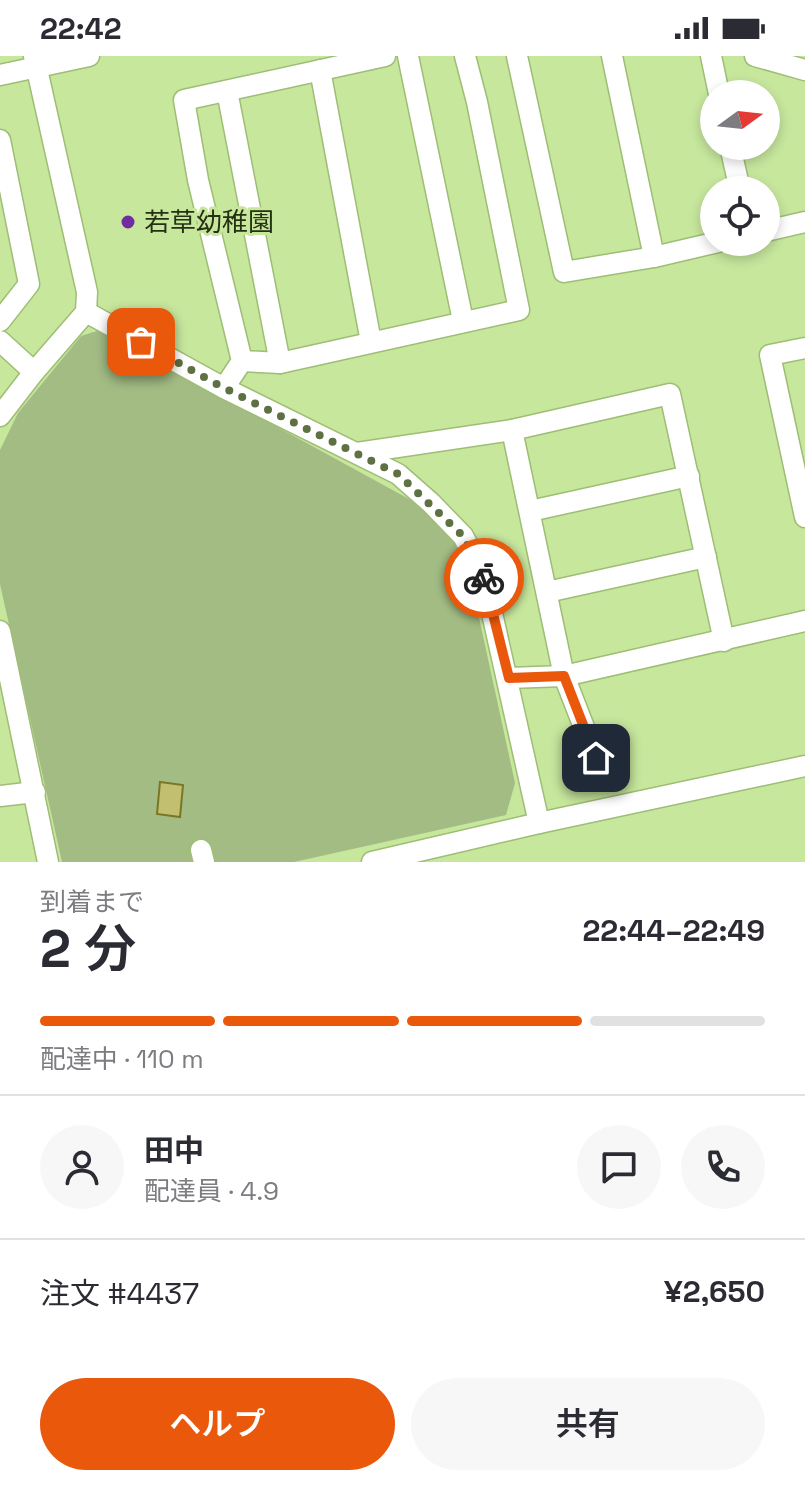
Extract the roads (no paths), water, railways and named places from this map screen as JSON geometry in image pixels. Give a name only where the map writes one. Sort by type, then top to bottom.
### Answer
[{"type":"street","points":[[0,75],[35,62],[89,56]]},
{"type":"street","points":[[224,388],[242,361],[198,180],[184,100],[385,56]]},
{"type":"street","points":[[408,56],[463,321]]},
{"type":"street","points":[[242,361],[280,363],[519,310],[465,56]]},
{"type":"street","points":[[517,56],[564,272],[700,246]]},
{"type":"street","points":[[612,56],[654,257]]},
{"type":"street","points":[[711,56],[716,80]]},
{"type":"street","points":[[755,56],[805,70]]},
{"type":"street","points":[[0,416],[86,312],[87,292],[35,62]]},
{"type":"street","points":[[320,70],[371,342]]},
{"type":"street","points":[[227,91],[280,363]]},
{"type":"street","points":[[0,140],[9,231],[29,284],[0,321]]},
{"type":"street","points":[[780,228],[805,222]]},
{"type":"street","points":[[86,312],[224,388],[398,474],[463,536],[483,573],[509,678],[539,823]]},
{"type":"street","points":[[0,341],[34,372]]},
{"type":"street","points":[[805,348],[770,355],[797,442],[805,517]]},
{"type":"street","points":[[357,453],[512,430],[670,394],[724,641]]},
{"type":"street","points":[[512,430],[564,676],[596,758]]},
{"type":"street","points":[[530,511],[689,476]]},
{"type":"street","points":[[547,592],[706,557]]},
{"type":"street","points":[[509,678],[564,676],[805,621]]},
{"type":"street","points":[[0,631],[48,862]]},
{"type":"street","points":[[372,862],[805,766]]},
{"type":"street","points":[[0,796],[35,792]]},
{"type":"place","name":"若草幼稚園","points":[[128,222]]}]
